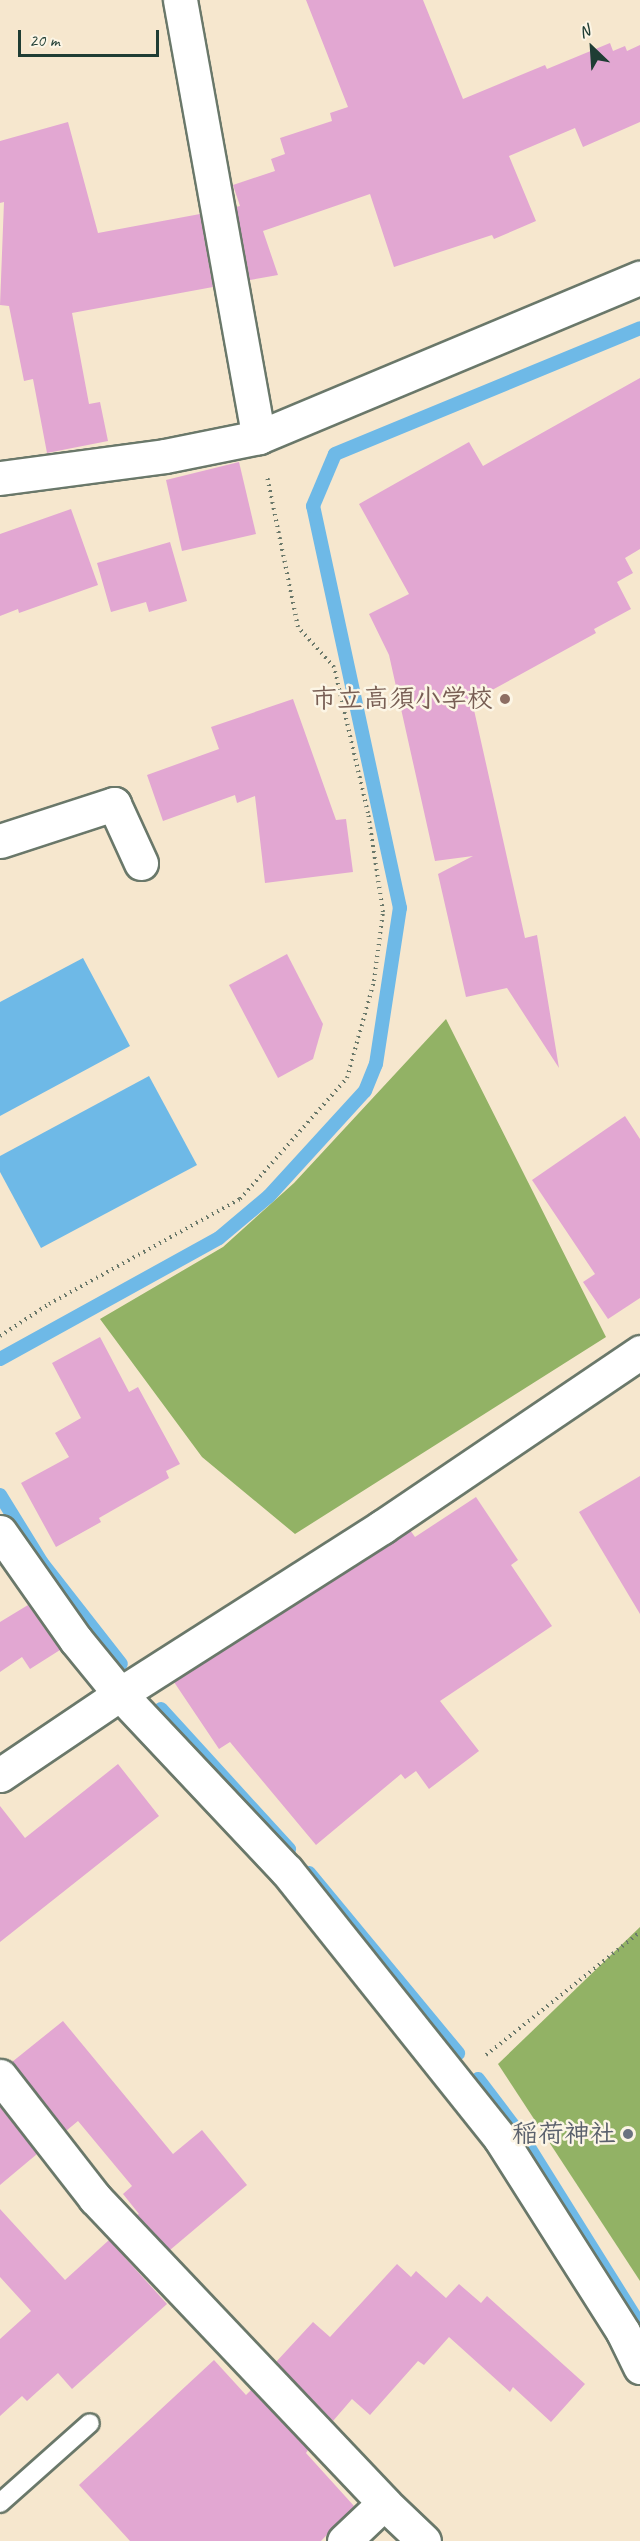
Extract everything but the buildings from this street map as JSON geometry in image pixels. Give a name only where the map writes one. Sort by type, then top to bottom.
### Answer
[{"type":"street","points":[[180,0],[259,437]]},
{"type":"street","points":[[0,478],[165,456],[259,437],[640,278]]},
{"type":"street","points":[[0,841],[114,804],[141,863]]},
{"type":"street","points":[[0,1775],[120,1694],[382,1527],[640,1352]]},
{"type":"street","points":[[0,1532],[76,1640],[120,1694],[286,1871],[500,2138],[623,2332],[640,2367]]},
{"type":"street","points":[[0,2076],[95,2198],[384,2503],[424,2541]]},
{"type":"street","points":[[344,2541],[384,2503]]},
{"type":"lane","points":[[0,2504],[90,2423]]},
{"type":"path","points":[[0,1336],[49,1304],[240,1200],[347,1078],[374,981],[383,912],[368,813],[334,668],[298,627],[259,437]]},
{"type":"path","points":[[453,2080],[640,1932]]},
{"type":"green space","points":[[446,1019],[606,1337],[295,1534],[202,1457],[100,1319],[223,1247],[294,1183]]},
{"type":"green space","points":[[640,1927],[640,2281],[498,2064]]},
{"type":"water","points":[[83,958],[130,1046],[0,1116],[0,1002]]},
{"type":"water","points":[[149,1076],[197,1165],[41,1248],[0,1172],[0,1156]]},
{"type":"waterway","points":[[0,1359],[219,1238],[269,1196],[365,1091],[376,1064],[400,908],[313,506],[335,454],[640,328]]},
{"type":"waterway","points":[[0,1495],[42,1563],[121,1664]]},
{"type":"waterway","points":[[161,1709],[289,1849]]},
{"type":"waterway","points":[[309,1873],[458,2053]]},
{"type":"waterway","points":[[478,2079],[525,2141],[640,2325]]},
{"type":"place","name":"市立高須小学校","points":[[505,699]]},
{"type":"place","name":"稲荷神社","points":[[628,2134]]}]
